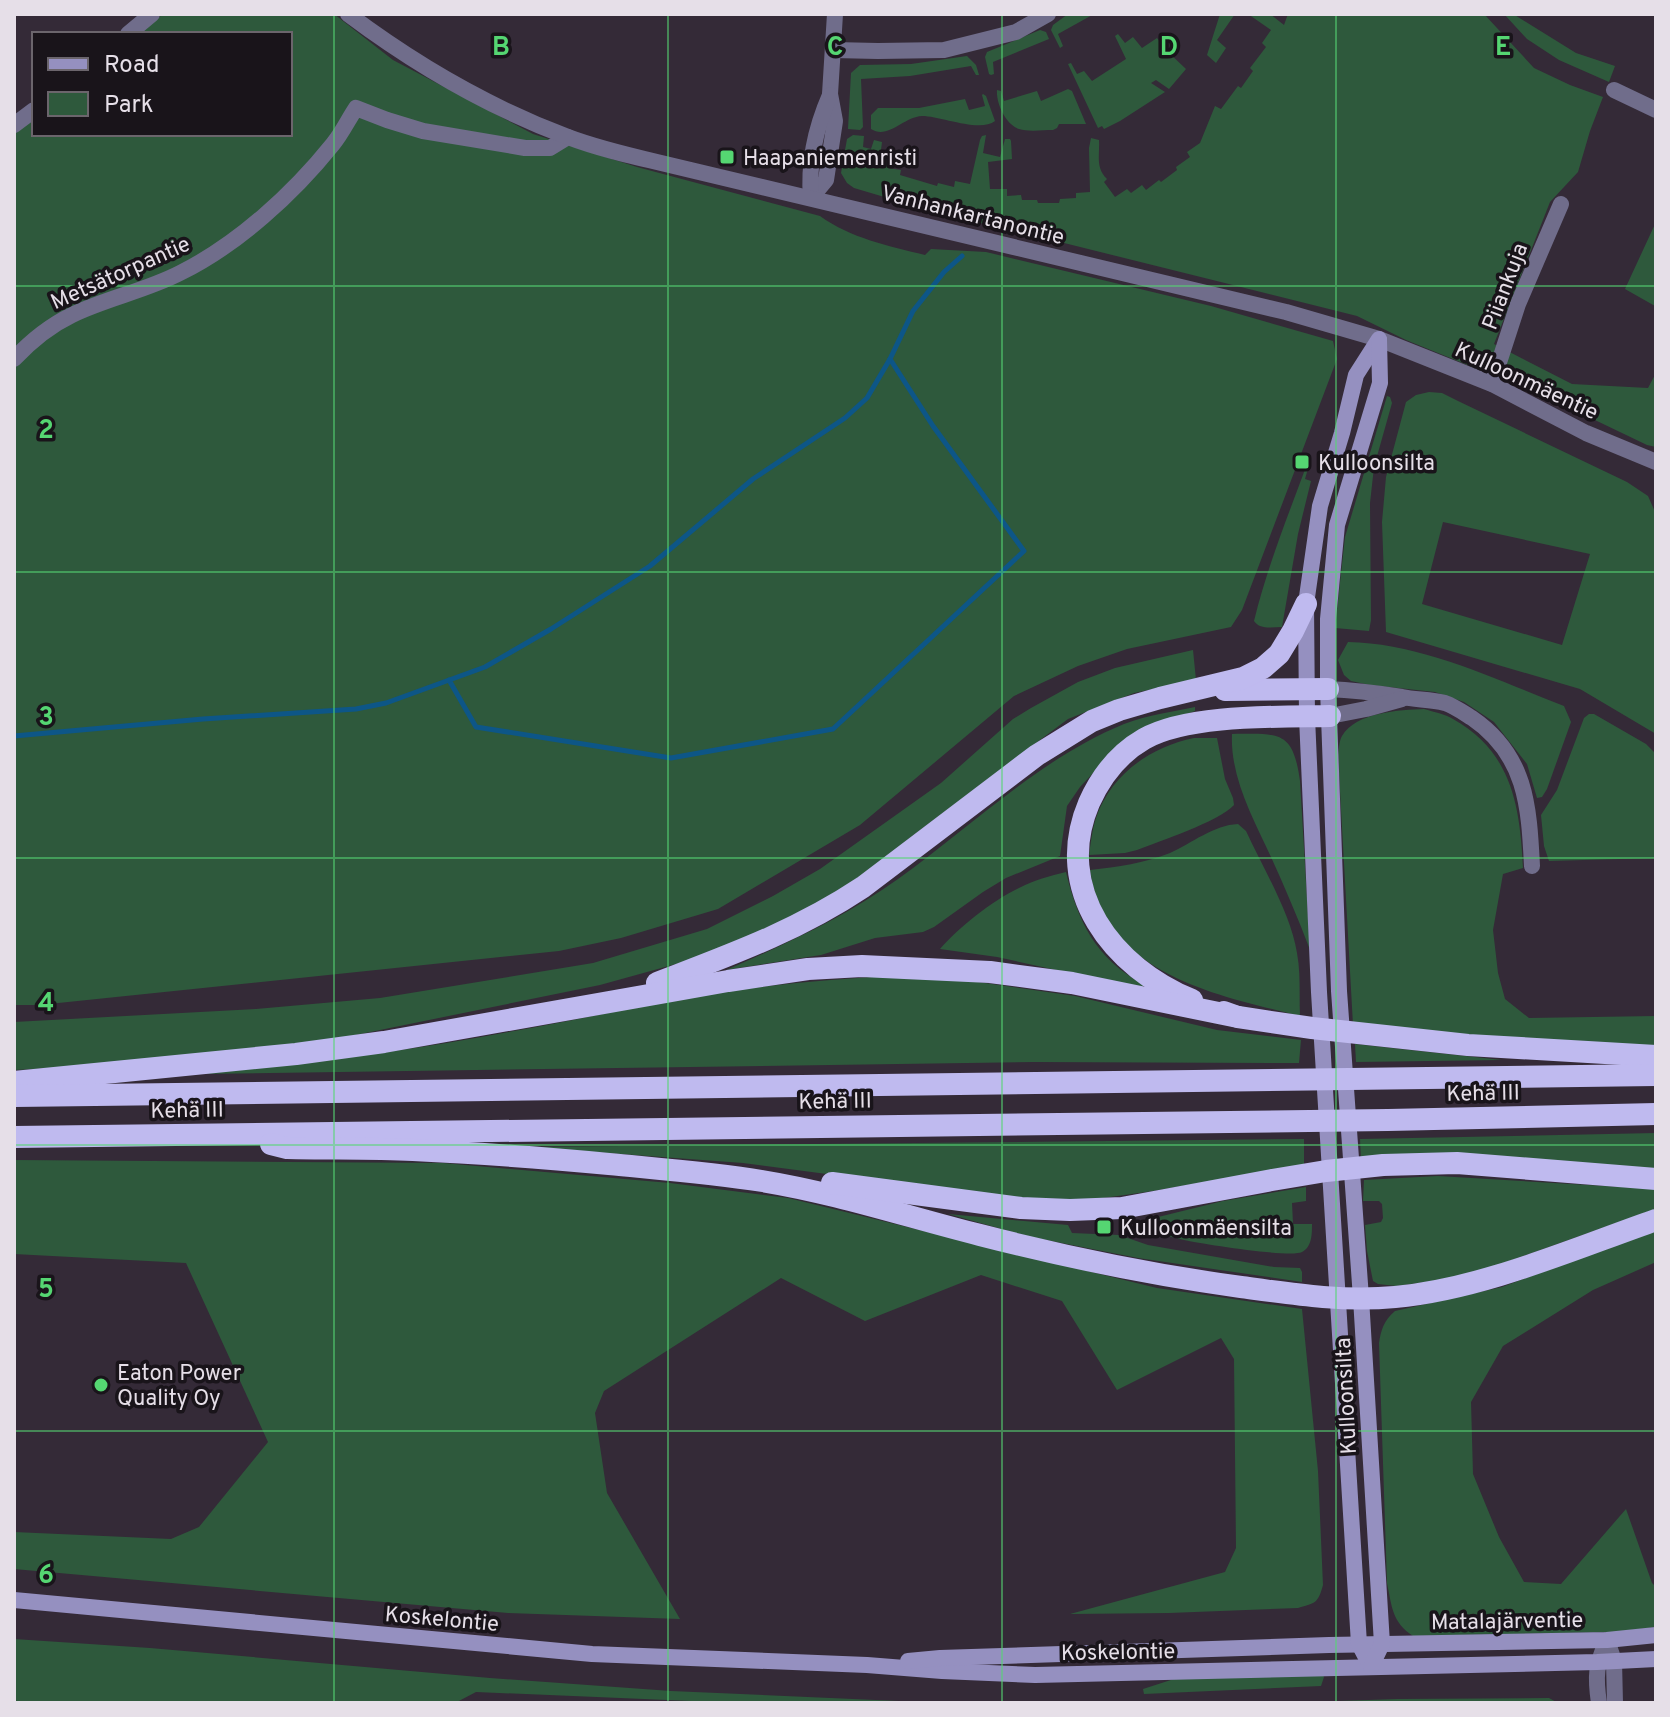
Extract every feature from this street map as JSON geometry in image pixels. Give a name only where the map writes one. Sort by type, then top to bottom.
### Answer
[{"type":"highway","points":[[607,1001],[778,936],[833,907],[1037,755],[1092,721],[1119,710],[1243,678],[1263,668],[1279,654],[1306,604]]},
{"type":"highway","points":[[1187,691],[1317,688]]},
{"type":"highway","points":[[1238,1017],[1188,999],[1136,967],[1110,943],[1096,923],[1079,880],[1080,832],[1087,808],[1107,771],[1119,758],[1143,739],[1161,731],[1189,724],[1256,718],[1330,716]]},
{"type":"highway","points":[[14,1082],[311,1052],[808,969],[875,966],[1031,977],[1312,1028],[1468,1045],[1656,1056]]},
{"type":"highway","name":"Kehä III","points":[[14,1096],[1656,1075]]},
{"type":"highway","name":"Kehä III","points":[[14,1137],[1656,1114]]},
{"type":"highway","points":[[231,1134],[287,1148],[411,1150],[542,1158],[763,1181],[1121,1267],[1337,1298],[1394,1297],[1475,1282],[1656,1220]]},
{"type":"highway","points":[[763,1181],[830,1183],[1021,1208],[1070,1210],[1122,1208],[1326,1171],[1383,1165],[1457,1163],[1656,1179]]},
{"type":"main road","name":"Kulloonsilta","points":[[1371,1667],[1382,1644],[1339,991],[1330,716],[1317,688],[1306,604],[1320,506],[1356,375],[1379,339]]},
{"type":"main road","name":"Kulloonsilta","points":[[1371,1667],[1359,1644],[1319,992],[1307,717],[1317,688],[1328,619],[1337,525],[1380,383],[1379,339]]},
{"type":"main road","name":"Koskelontie","points":[[14,1600],[592,1654],[1035,1675],[1371,1667]]},
{"type":"main road","name":"Matalajärventie","points":[[1359,1644],[1607,1640],[1656,1635]]},
{"type":"main road","name":"Koskelontie","points":[[867,1665],[940,1658],[1359,1644]]},
{"type":"main road","name":"Matalajärventie","points":[[1371,1667],[1656,1659]]},
{"type":"street","points":[[130,32],[152,14]]},
{"type":"street","name":"Vanhankartanontie","points":[[348,14],[395,49],[448,81],[506,111],[568,137],[641,158],[1286,312],[1379,339]]},
{"type":"street","points":[[811,198],[826,180],[835,121],[830,94],[835,14]]},
{"type":"street","points":[[833,50],[944,50],[1016,32],[1048,14]]},
{"type":"street","points":[[1614,90],[1656,110]]},
{"type":"street","name":"Metsätorpantie","points":[[14,359],[32,341],[72,315],[180,273],[233,240],[310,171],[335,142],[356,108],[423,131],[525,148],[550,148],[568,137]]},
{"type":"street","points":[[14,125],[32,112]]},
{"type":"street","name":"Piiankuja","points":[[1492,384],[1518,304],[1561,204]]},
{"type":"street","name":"Kulloonmäentie","points":[[1379,339],[1492,384],[1586,433],[1656,462]]},
{"type":"street","points":[[1317,688],[1367,691],[1446,703],[1493,734],[1517,770],[1525,797],[1530,822],[1532,866]]},
{"type":"street","points":[[1330,716],[1404,698]]},
{"type":"street","points":[[1607,1640],[1606,1662],[1615,1703]]},
{"type":"street","points":[[1599,1703],[1597,1688],[1606,1662]]},
{"type":"green space","points":[[163,14],[334,14],[393,60],[533,134],[637,167],[820,216],[857,236],[925,255],[931,249],[986,252],[1211,306],[1333,341],[1337,359],[1242,610],[1231,627],[1127,649],[1078,666],[1014,696],[860,825],[718,909],[621,938],[559,951],[39,1005],[14,1005],[14,133],[32,120],[32,136],[292,136],[292,32],[141,32]]},
{"type":"green space","points":[[1068,14],[1094,14],[1058,34],[1063,46],[1060,48],[1051,30]]},
{"type":"green space","points":[[1220,14],[1235,14],[1217,40],[1226,48],[1216,63],[1207,55]]},
{"type":"green space","points":[[1248,14],[1270,14],[1284,25],[1288,14],[1484,14],[1534,68],[1603,97],[1578,172],[1550,202],[1494,344],[1572,384],[1648,388],[1656,373],[1656,447],[1357,316],[945,215],[854,188],[841,173],[847,139],[853,135],[864,136],[863,147],[871,149],[874,140],[882,142],[881,150],[891,153],[888,168],[901,170],[900,175],[937,186],[938,183],[954,187],[955,181],[970,184],[980,140],[986,135],[983,153],[1000,157],[1005,139],[1011,141],[1012,159],[988,162],[990,189],[1007,189],[1007,196],[1021,195],[1022,200],[1059,203],[1060,199],[1076,198],[1076,193],[1090,192],[1091,138],[1099,140],[1099,165],[1107,179],[1104,182],[1115,197],[1127,189],[1131,193],[1142,185],[1146,190],[1177,170],[1176,167],[1190,157],[1187,152],[1200,143],[1215,106],[1221,109],[1253,71],[1250,68],[1266,47],[1262,43],[1271,30]]},
{"type":"green space","points":[[1504,14],[1513,14],[1576,53],[1615,66],[1609,82],[1559,60],[1527,39]]},
{"type":"green space","points":[[1040,30],[1046,32],[1049,39],[993,62],[994,74],[989,74],[985,57],[987,52]]},
{"type":"green space","points":[[1118,34],[1125,43],[1133,37],[1142,48],[1157,38],[1186,69],[1169,89],[1156,80],[1151,83],[1165,92],[1120,121],[1104,129],[1102,126],[1098,128],[1068,64],[1071,63],[1077,74],[1084,71],[1092,81],[1126,59],[1115,36]]},
{"type":"green space","points":[[967,56],[976,65],[979,75],[971,66],[910,76],[861,79],[863,127],[860,130],[848,129],[851,73],[860,65],[911,64]]},
{"type":"green space","points":[[1068,89],[1072,91],[1086,124],[1059,124],[1053,130],[1027,130],[1014,126],[1002,112],[997,95],[997,90],[1001,91],[1004,101],[1037,91],[1041,101]]},
{"type":"green space","points":[[983,94],[995,121],[988,124],[970,125],[922,116],[883,132],[871,129],[871,115],[878,108],[919,108],[965,99],[969,110],[985,106]]},
{"type":"green space","points":[[1656,222],[1656,309],[1625,289]]},
{"type":"green space","points":[[1442,393],[1627,482],[1648,496],[1656,514],[1656,734],[1580,689],[1386,632],[1382,522],[1386,477],[1406,402],[1416,395]],"holes":[[[1443,522],[1590,554],[1562,645],[1422,604]]]},
{"type":"green space","points":[[1387,396],[1392,403],[1374,467],[1370,503],[1369,631],[1335,628],[1345,537]]},
{"type":"green space","points":[[1307,464],[1305,479],[1311,481],[1298,534],[1282,627],[1263,627],[1254,621],[1259,601]]},
{"type":"green space","points":[[1348,642],[1375,644],[1431,656],[1564,706],[1571,722],[1542,797],[1537,798],[1527,764],[1494,722],[1464,702],[1435,692],[1351,681],[1344,675],[1338,660]]},
{"type":"green space","points":[[1193,650],[1196,680],[1134,693],[1068,719],[907,840],[886,862],[815,908],[694,959],[600,985],[302,1046],[14,1070],[14,1022],[256,1009],[380,998],[593,963],[707,929],[820,869],[941,783],[1013,719],[1031,708],[1078,682],[1115,668]]},
{"type":"green space","points":[[1195,707],[1195,711],[1163,722],[1111,754],[1080,787],[1067,806],[1060,856],[1006,878],[934,927],[923,932],[875,938],[821,955],[726,970],[815,929],[878,893],[1035,774],[1093,739],[1133,721]]},
{"type":"green space","points":[[1424,709],[1453,719],[1488,747],[1500,764],[1515,802],[1523,868],[1503,874],[1493,930],[1498,973],[1505,999],[1529,1018],[1656,1016],[1656,1047],[1621,1047],[1353,1025],[1338,755],[1340,743],[1349,728],[1368,717]]},
{"type":"green space","points":[[1589,714],[1646,744],[1656,754],[1656,858],[1549,861],[1541,815],[1557,790],[1584,718]]},
{"type":"green space","points":[[1232,734],[1272,735],[1288,743],[1293,752],[1300,781],[1310,950],[1244,797],[1235,766]]},
{"type":"green space","points":[[1194,738],[1217,738],[1234,805],[1202,824],[1137,850],[1089,855],[1096,818],[1103,802],[1122,776],[1163,748]]},
{"type":"green space","points":[[1238,824],[1246,831],[1276,891],[1294,938],[1300,1016],[1234,999],[1169,974],[1140,956],[1117,934],[1100,905],[1090,870],[1160,856],[1212,831]]},
{"type":"green space","points":[[1066,872],[1076,907],[1091,937],[1113,963],[1143,984],[1143,989],[997,957],[940,949],[966,924],[1009,893]]},
{"type":"green space","points":[[899,975],[957,979],[1075,996],[1217,1030],[1301,1040],[1299,1063],[1034,1062],[201,1074],[436,1045],[746,989]]},
{"type":"green space","points":[[1355,1044],[1502,1060],[1356,1062]]},
{"type":"green space","points":[[1656,1133],[1656,1170],[1361,1160],[1360,1139]]},
{"type":"green space","points":[[1304,1139],[1304,1165],[1089,1200],[1002,1197],[743,1163],[526,1147]]},
{"type":"green space","points":[[14,1160],[443,1163],[670,1183],[788,1198],[1157,1288],[1302,1309],[1318,1471],[1323,1585],[1318,1599],[1298,1608],[1070,1614],[1225,1572],[1236,1548],[1234,1359],[1221,1338],[1117,1390],[1062,1301],[981,1275],[865,1321],[781,1278],[604,1391],[595,1413],[607,1493],[680,1619],[508,1613],[14,1569],[14,1532],[171,1539],[199,1527],[268,1442],[186,1263],[14,1254]]},
{"type":"green space","points":[[1438,1176],[1656,1189],[1656,1209],[1464,1277],[1396,1286],[1378,1284],[1373,1281],[1365,1225],[1381,1222],[1382,1204],[1379,1201],[1363,1201],[1364,1180]]},
{"type":"green space","points":[[1306,1187],[1306,1201],[1292,1203],[1293,1224],[1312,1224],[1310,1244],[1302,1252],[1226,1247],[1142,1230],[1142,1221],[1223,1201]]},
{"type":"green space","points":[[948,1214],[1068,1225],[1072,1233],[1119,1235],[1148,1245],[1274,1267],[1300,1268],[1302,1282],[1138,1258],[1031,1237]]},
{"type":"green space","points":[[1656,1230],[1656,1262],[1593,1290],[1503,1346],[1471,1402],[1473,1474],[1499,1537],[1524,1582],[1561,1584],[1626,1509],[1656,1587],[1656,1627],[1615,1632],[1413,1636],[1397,1619],[1387,1583],[1379,1343],[1386,1322],[1395,1311],[1502,1287]]},
{"type":"green space","points":[[14,1639],[671,1691],[944,1703],[738,1703],[476,1692],[455,1703],[14,1703]]},
{"type":"green space","points":[[1323,1675],[1321,1686],[1144,1694],[1143,1689],[1174,1679]]},
{"type":"green space","points":[[1549,1698],[1558,1703],[1281,1703],[1397,1699]]},
{"type":"waterway","points":[[14,736],[356,709],[386,703],[485,667],[650,566],[753,479],[845,418],[867,398],[913,311],[944,272],[962,256]]},
{"type":"waterway","points":[[449,680],[476,727],[671,758],[833,729],[1024,551],[933,426],[890,359]]},
{"type":"place","name":"Haapaniemenristi","points":[[727,157]]},
{"type":"place","name":"Kulloonsilta","points":[[1302,462]]},
{"type":"place","name":"Kulloonmäensilta","points":[[1104,1227]]},
{"type":"place","name":"Eaton Power Quality Oy","points":[[101,1385]]}]
